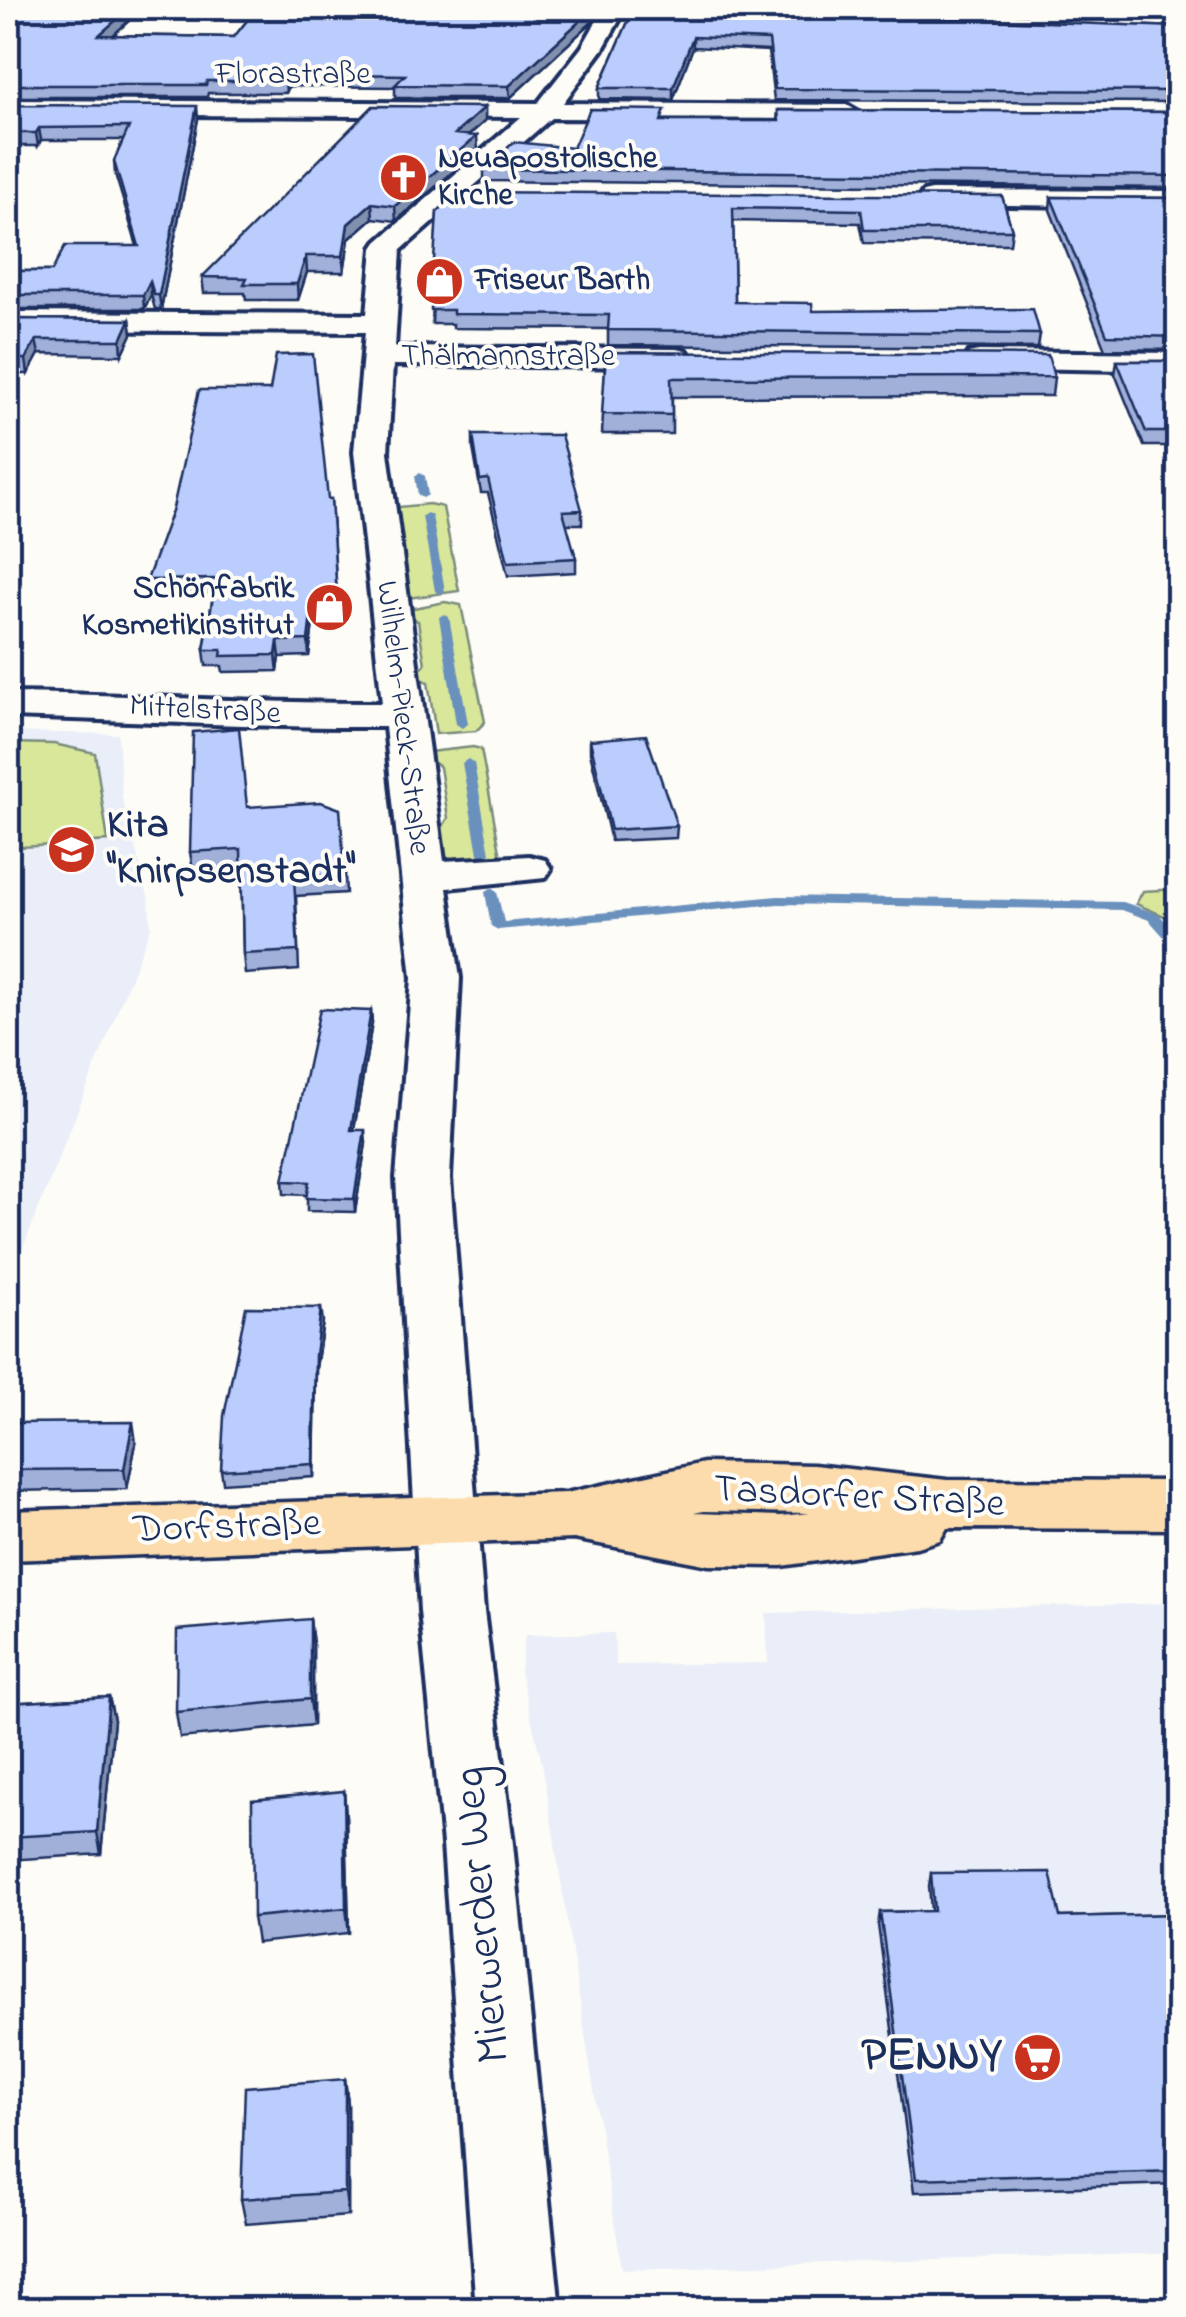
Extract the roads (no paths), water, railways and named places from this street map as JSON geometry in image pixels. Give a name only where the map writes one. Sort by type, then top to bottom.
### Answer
[{"type":"main road","name":"Tasdorfer Straße","points":[[446,1521],[566,1517],[709,1540],[781,1541],[1034,1508],[1178,1505]]},
{"type":"main road","name":"Dorfstraße","points":[[8,1536],[446,1521]]},
{"type":"street","name":"Wilhelm-Pieck-Straße","points":[[446,1521],[422,1161],[436,978],[373,474],[387,248],[465,195],[548,108],[615,8]]},
{"type":"street","points":[[678,8],[1178,27]]},
{"type":"street","name":"Florastraße","points":[[8,107],[880,112]]},
{"type":"street","points":[[906,198],[1178,200]]},
{"type":"street","points":[[8,321],[380,323]]},
{"type":"street","name":"Thälmannstraße","points":[[378,356],[700,358]]},
{"type":"street","points":[[939,360],[1178,362]]},
{"type":"street","name":"Mittelstraße","points":[[8,705],[134,706],[258,716],[402,715]]},
{"type":"street","points":[[422,876],[529,869]]},
{"type":"street","name":"Mierwerder Weg","points":[[446,1521],[518,2310]]},
{"type":"waterway","points":[[420,476],[423,495]]},
{"type":"waterway","points":[[427,516],[440,591]]},
{"type":"waterway","points":[[444,617],[462,724]]},
{"type":"waterway","points":[[468,763],[485,859]]},
{"type":"waterway","points":[[491,892],[498,926],[778,900],[1123,906],[1154,917],[1178,944]]},
{"type":"place","name":"Neuapostolische Kirche","points":[[403,177]]},
{"type":"place","name":"Friseur Barth","points":[[440,281]]},
{"type":"place","name":"Schönfabrik Kosmetikinstitut","points":[[329,607]]},
{"type":"place","name":"Kita \"Knirpsenstadt\"","points":[[72,849]]},
{"type":"place","name":"PENNY","points":[[1037,2057]]}]
